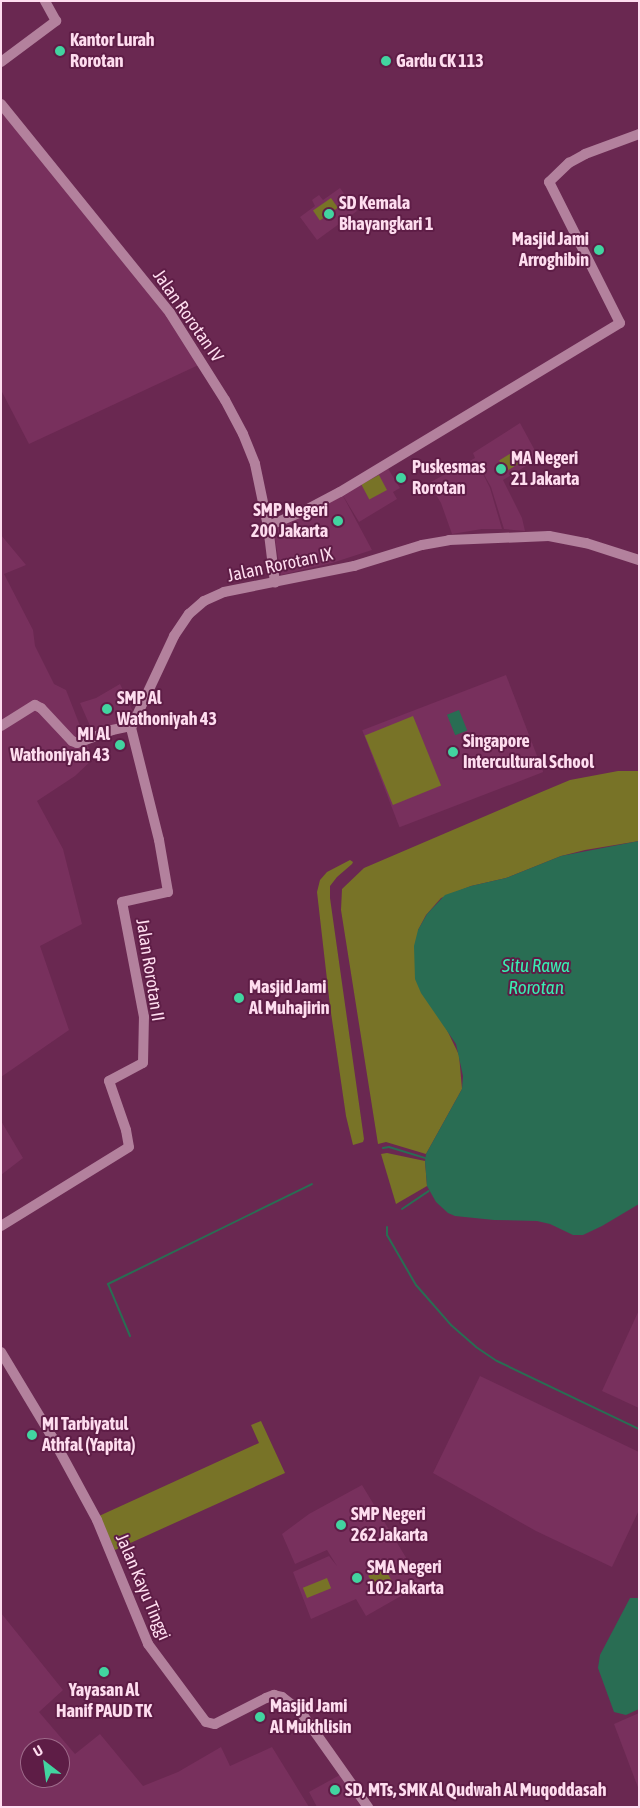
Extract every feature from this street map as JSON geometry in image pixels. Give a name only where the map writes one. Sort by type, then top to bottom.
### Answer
[{"type":"street","points":[[1,62],[56,21],[46,1]]},
{"type":"street","name":"Jalan Rorotan IV","points":[[1,104],[170,313],[224,400],[250,450],[268,526],[275,582]]},
{"type":"street","points":[[268,526],[306,510],[340,492],[620,322],[549,182],[569,163],[585,154],[639,134]]},
{"type":"street","name":"Jalan Rorotan IX","points":[[131,726],[174,636],[189,614],[204,601],[215,595],[354,566],[422,545],[485,537],[536,536],[560,538],[586,543],[639,560]]},
{"type":"street","points":[[1,726],[32,707],[38,706],[77,743],[112,730],[131,726]]},
{"type":"street","name":"Jalan Rorotan II","points":[[1,1226],[129,1146],[109,1081],[143,1063],[144,1017],[122,902],[168,892],[162,855],[133,741],[131,726]]},
{"type":"street","name":"Jalan Kayu Tinggi","points":[[1,1352],[52,1438],[97,1520],[148,1644],[206,1722],[215,1724],[266,1698],[274,1695],[282,1697],[300,1711],[307,1724],[368,1807]]},
{"type":"shaded area","points":[[1,100],[205,362],[29,444],[1,390]]},
{"type":"shaded area","name":"SD Kemala Bhayangkari 1","points":[[340,188],[357,211],[317,240],[300,217],[315,206],[312,200],[319,195],[323,200]]},
{"type":"shaded area","points":[[331,198],[338,208],[320,220],[313,211]]},
{"type":"shaded area","points":[[520,423],[539,458],[503,480],[522,518],[525,531],[504,529],[491,487],[476,460],[490,488],[502,529],[482,529],[452,534],[441,503],[429,483],[475,458],[473,453]]},
{"type":"shaded area","points":[[516,450],[523,461],[506,472],[499,461]]},
{"type":"shaded area","points":[[387,467],[400,488],[393,492],[397,499],[359,522],[342,494]]},
{"type":"shaded area","points":[[379,475],[387,490],[369,499],[361,484]]},
{"type":"shaded area","points":[[342,494],[372,550],[332,563],[281,575],[273,526]]},
{"type":"shaded area","points":[[1,535],[26,565],[4,574],[33,630],[35,646],[54,684],[66,690],[93,759],[75,776],[37,801],[63,849],[82,924],[40,946],[69,1030],[1,1077]]},
{"type":"shaded area","name":"Singapore Intercultural School","points":[[506,675],[543,772],[399,827],[362,730]]},
{"type":"shaded area","name":"SMP Al Wathoniyah 43","points":[[120,684],[135,716],[94,735],[80,703],[96,698]]},
{"type":"shaded area","points":[[413,716],[441,786],[393,805],[365,735]]},
{"type":"shaded area","points":[[618,771],[639,771],[639,841],[561,856],[506,878],[471,886],[441,898],[426,915],[418,930],[446,1028],[459,1055],[462,1089],[426,1154],[386,1142],[378,1144],[341,910],[342,889],[364,868],[539,793],[570,780]]},
{"type":"shaded area","points":[[350,860],[353,862],[352,864],[330,886],[330,898],[364,1139],[363,1142],[353,1145],[346,1116],[330,1006],[317,892],[320,880],[327,872]]},
{"type":"shaded area","points":[[1,1121],[23,1158],[1,1175]]},
{"type":"shaded area","points":[[387,1153],[425,1161],[427,1186],[396,1204],[381,1154]]},
{"type":"shaded area","points":[[639,1310],[639,1408],[602,1391]]},
{"type":"shaded area","points":[[480,1376],[639,1452],[639,1510],[612,1567],[536,1531],[433,1473]]},
{"type":"shaded area","points":[[261,1421],[285,1473],[115,1550],[99,1516],[259,1443],[251,1425]]},
{"type":"shaded area","points":[[362,1485],[422,1584],[366,1616],[356,1599],[311,1619],[293,1572],[329,1556],[337,1566],[327,1550],[295,1564],[282,1534],[309,1514]]},
{"type":"shaded area","points":[[384,1567],[393,1583],[377,1591],[368,1576]]},
{"type":"shaded area","points":[[327,1578],[331,1588],[307,1598],[303,1588]]},
{"type":"shaded area","points":[[1,1613],[63,1690],[39,1712],[61,1738],[20,1738],[20,1788],[70,1788],[70,1748],[75,1754],[100,1734],[143,1786],[178,1772],[221,1747],[230,1766],[272,1747],[309,1807],[1,1807]]},
{"type":"shaded area","points":[[639,1713],[639,1790],[614,1724]]},
{"type":"shaded area","name":"SD, MTs, SMK Al Qudwah Al Muqoddasah","points":[[347,1771],[352,1793],[360,1805],[369,1800],[373,1807],[317,1807],[309,1792]]},
{"type":"water","points":[[459,710],[467,730],[455,735],[447,715]]},
{"type":"water","name":"Situ Rawa Rorotan","points":[[639,841],[639,1204],[583,1235],[573,1235],[550,1224],[537,1221],[494,1220],[455,1216],[448,1213],[436,1202],[427,1186],[425,1161],[426,1154],[462,1089],[463,1076],[456,1044],[421,993],[415,979],[414,946],[418,930],[427,914],[445,895],[471,886],[506,878],[561,856]]},
{"type":"water","points":[[630,1598],[639,1598],[639,1709],[626,1715],[614,1712],[598,1668],[600,1655]]},
{"type":"waterway","points":[[383,1148],[389,1147],[426,1158]]},
{"type":"waterway","points":[[130,1336],[108,1284],[312,1184]]},
{"type":"waterway","points":[[402,1209],[429,1191]]},
{"type":"waterway","points":[[387,1227],[387,1235],[416,1285],[451,1325],[476,1347],[497,1361],[639,1429]]},
{"type":"place","name":"Kantor Lurah Rorotan","points":[[60,51]]},
{"type":"place","name":"Gardu CK 113","points":[[386,61]]},
{"type":"place","name":"SD Kemala Bhayangkari 1","points":[[329,214]]},
{"type":"place","name":"Masjid Jami Arroghibin","points":[[599,250]]},
{"type":"place","name":"MA Negeri 21 Jakarta","points":[[501,469]]},
{"type":"place","name":"Puskesmas Rorotan","points":[[401,478]]},
{"type":"place","name":"SMP Negeri 200 Jakarta","points":[[338,521]]},
{"type":"place","name":"SMP Al Wathoniyah 43","points":[[107,709]]},
{"type":"place","name":"MI Al Wathoniyah 43","points":[[120,745]]},
{"type":"place","name":"Singapore Intercultural School","points":[[453,752]]},
{"type":"place","name":"Masjid Jami Al Muhajirin","points":[[239,998]]},
{"type":"place","name":"MI Tarbiyatul Athfal (Yapita)","points":[[32,1435]]},
{"type":"place","name":"SMP Negeri 262 Jakarta","points":[[341,1525]]},
{"type":"place","name":"SMA Negeri 102 Jakarta","points":[[357,1578]]},
{"type":"place","name":"Yayasan Al Hanif PAUD TK","points":[[104,1672]]},
{"type":"place","name":"Masjid Jami Al Mukhlisin","points":[[260,1717]]},
{"type":"place","name":"SD, MTs, SMK Al Qudwah Al Muqoddasah","points":[[335,1790]]}]
